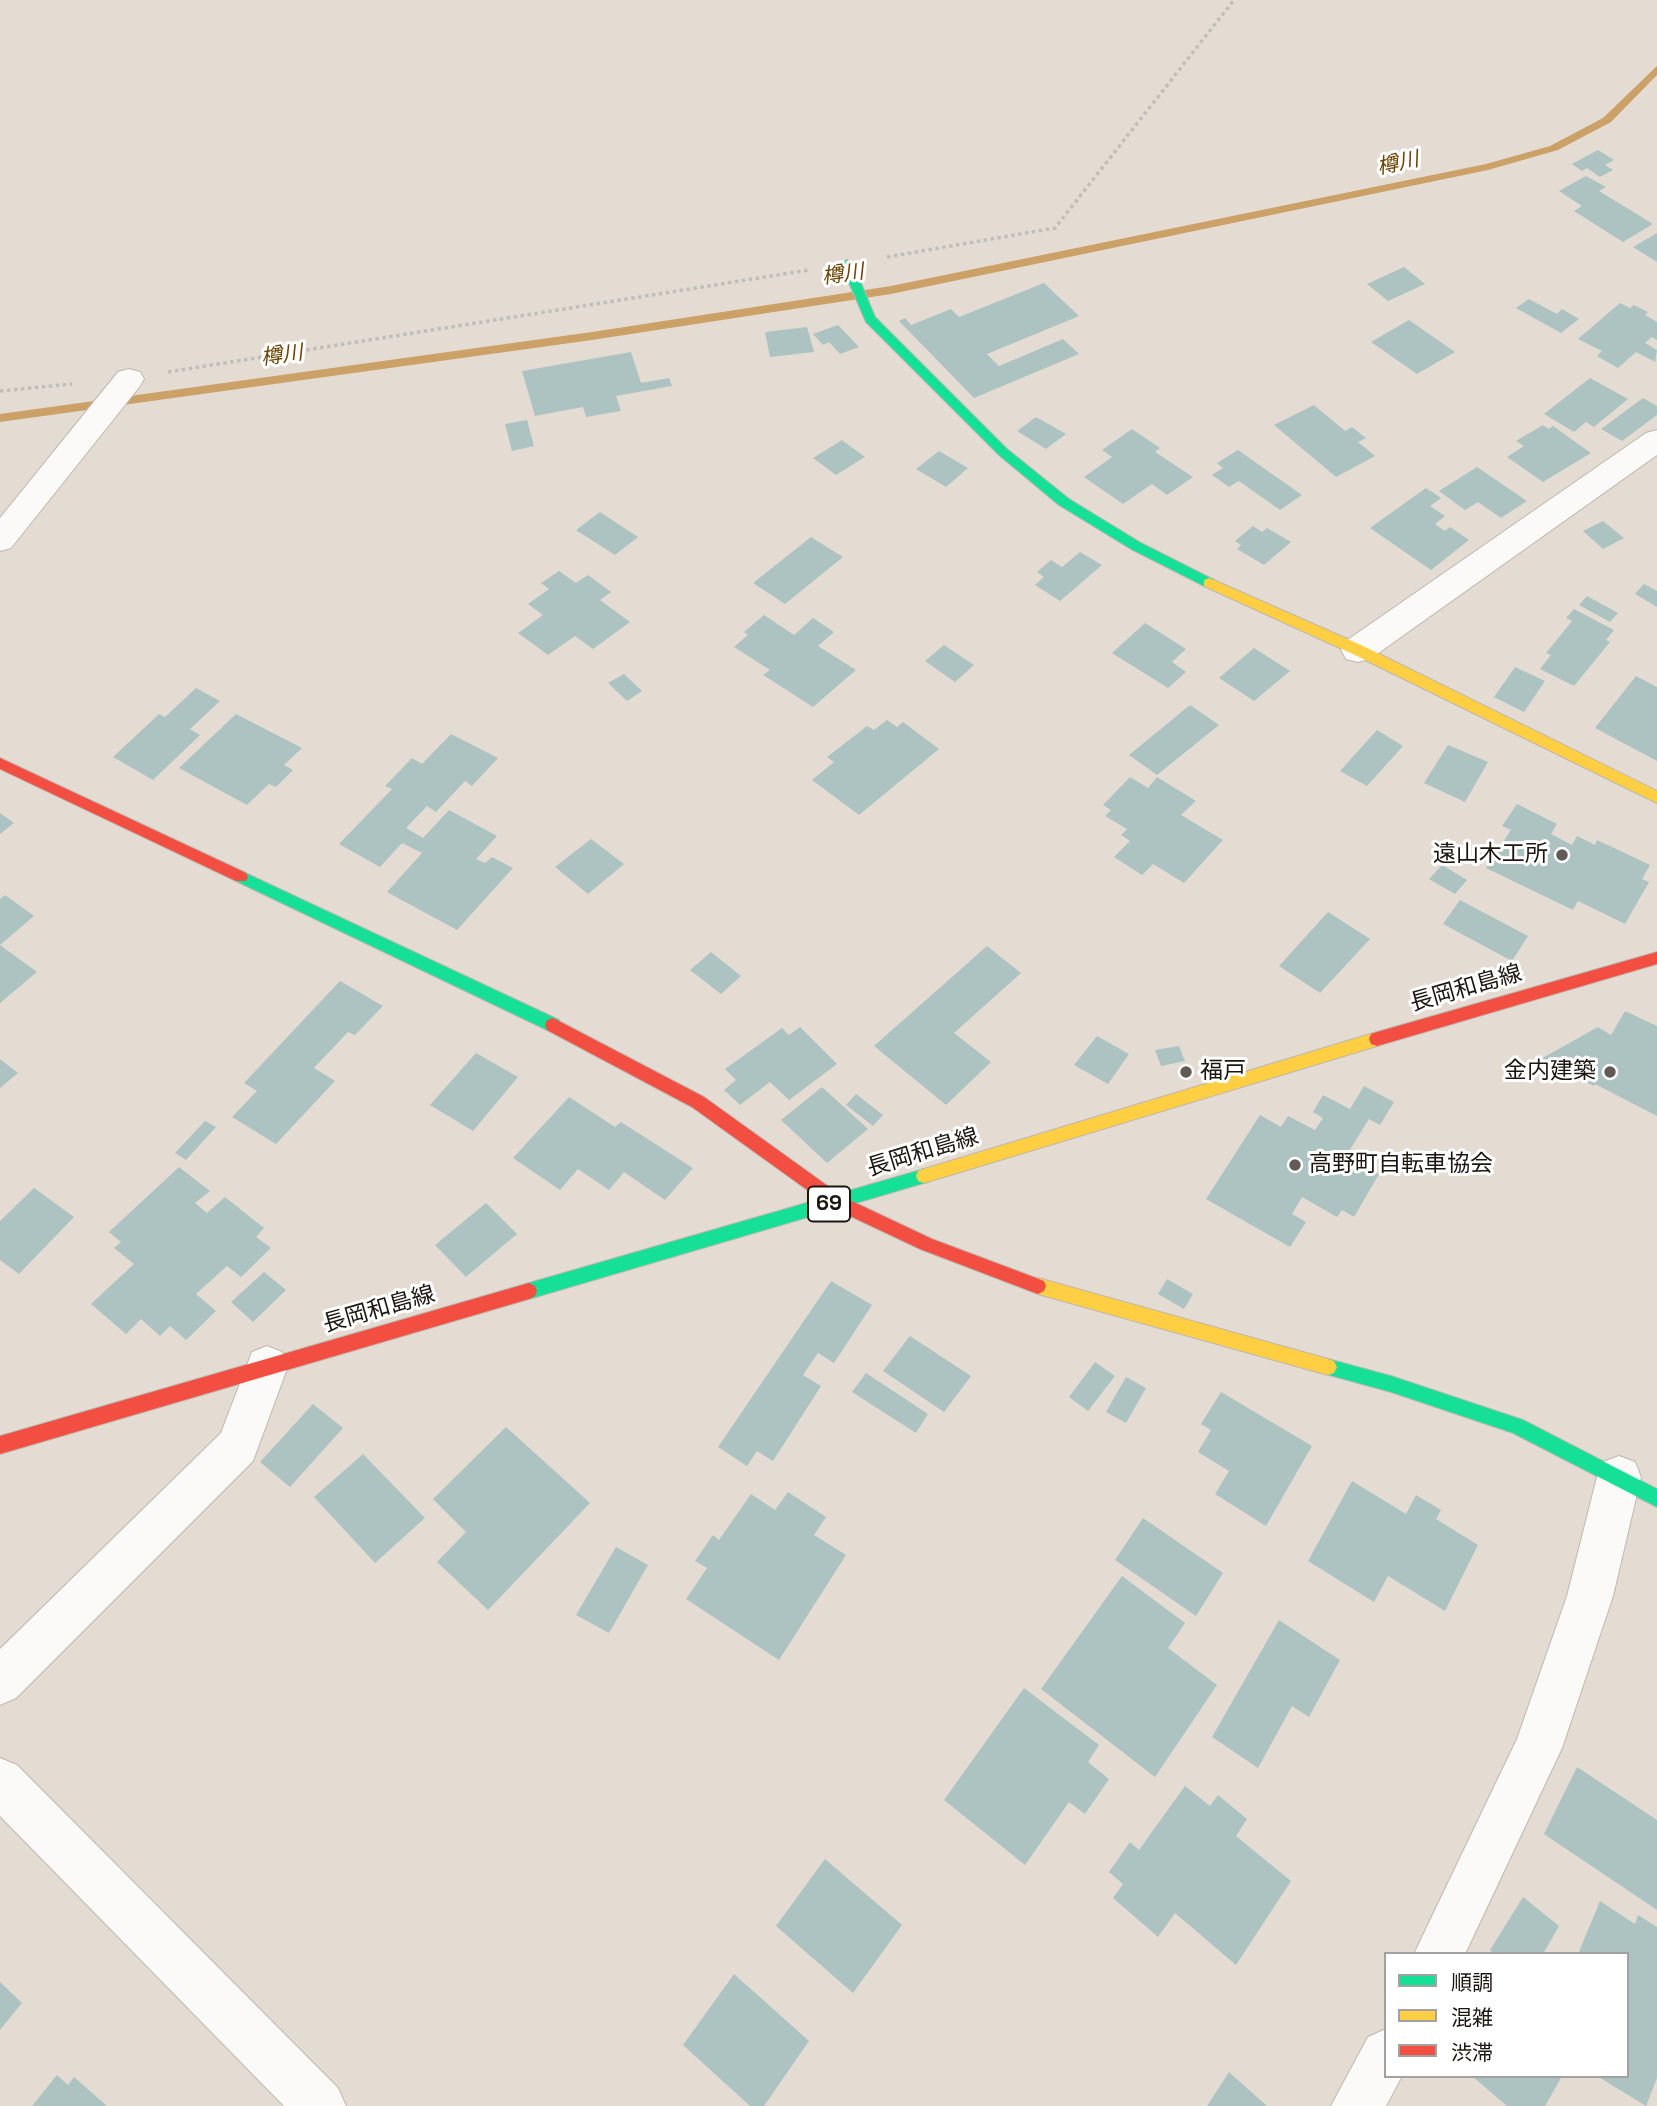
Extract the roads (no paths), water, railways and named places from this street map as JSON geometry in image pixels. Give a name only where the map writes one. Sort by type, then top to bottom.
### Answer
[{"type":"street","points":[[847,264],[870,319],[1003,452],[1064,502],[1136,546],[1243,600],[1358,650],[1657,797]]},
{"type":"street","points":[[0,540],[121,387]]},
{"type":"street","points":[[1358,650],[1657,440]]},
{"type":"street","points":[[0,764],[142,828],[593,1044],[698,1102],[837,1202],[926,1244],[1040,1287],[1391,1384],[1517,1426],[1638,1487],[1590,1595],[1538,1748],[1440,1952]]},
{"type":"street","name":"長岡和島線","points":[[0,1445],[837,1202],[1431,1023],[1657,958]]},
{"type":"street","points":[[0,1682],[238,1446],[267,1366]]},
{"type":"street","points":[[0,1782],[320,2106]]},
{"type":"street","points":[[1357,2106],[1384,2059]]},
{"type":"waterway","name":"樽川","points":[[0,418],[592,336],[891,290],[1488,167],[1554,148],[1607,120],[1657,69]]},
{"type":"place","name":"遠山木工所","points":[[1562,855]]},
{"type":"place","name":"福戸","points":[[1186,1072]]},
{"type":"place","name":"金内建築","points":[[1610,1072]]},
{"type":"place","name":"高野町自転車協会","points":[[1295,1165]]}]
